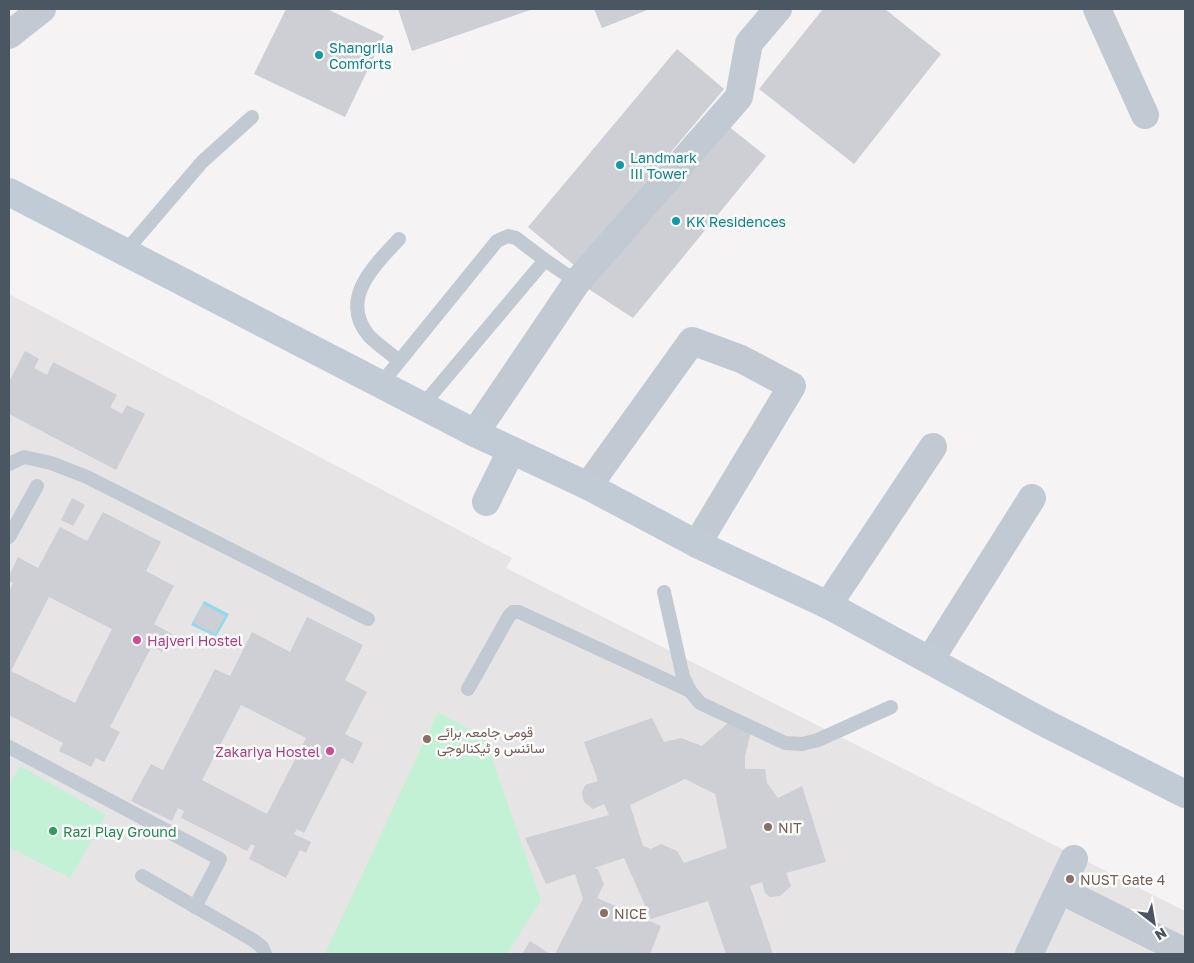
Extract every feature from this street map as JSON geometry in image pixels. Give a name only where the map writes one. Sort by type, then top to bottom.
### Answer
[{"type":"main road","points":[[9,192],[475,434],[588,486],[698,544],[828,605],[1041,721],[1185,794]]},
{"type":"main road","points":[[486,502],[511,451]]},
{"type":"street","points":[[9,36],[42,9]]},
{"type":"street","points":[[475,434],[577,282],[739,97],[749,43],[778,9]]},
{"type":"street","points":[[1097,9],[1145,115]]},
{"type":"street","points":[[588,486],[692,341],[741,359],[792,386],[698,544]]},
{"type":"street","points":[[828,605],[934,447]]},
{"type":"street","points":[[930,660],[1032,498]]},
{"type":"street","points":[[1029,954],[1074,859]]},
{"type":"street","points":[[1060,890],[1185,952]]},
{"type":"lane","points":[[125,252],[202,162],[252,117]]},
{"type":"lane","points":[[380,384],[497,241],[508,236],[516,238],[577,282]]},
{"type":"lane","points":[[398,239],[375,265],[362,284],[357,301],[359,314],[370,336],[399,361]]},
{"type":"lane","points":[[422,406],[545,260]]},
{"type":"lane","points":[[9,464],[24,457],[51,463],[87,477],[368,619]]},
{"type":"lane","points":[[10,531],[37,486]]},
{"type":"lane","points":[[664,592],[683,677],[690,691],[700,704],[784,742],[802,744],[818,740],[891,707]]},
{"type":"lane","points":[[468,689],[509,616],[513,612],[519,612],[690,691]]},
{"type":"lane","points":[[9,747],[220,859],[195,907]]},
{"type":"lane","points":[[142,876],[254,940],[262,947],[265,954]]},
{"type":"shaded area","name":"قومی جامعہ برائے سائنس و ٹیکنالوجی","points":[[9,294],[512,558],[506,568],[1185,911],[1185,954],[9,954]]},
{"type":"green space","points":[[438,712],[485,738],[541,900],[507,954],[325,954]]},
{"type":"green space","name":"Razi Play Ground","points":[[20,766],[106,815],[70,878],[9,847],[9,785]]},
{"type":"water","points":[[204,601],[229,614],[216,637],[191,625]]},
{"type":"building","name":"Shangrila Comforts","points":[[286,9],[327,9],[384,36],[345,117],[254,74]]},
{"type":"building","points":[[398,9],[533,9],[412,51]]},
{"type":"building","points":[[594,9],[650,9],[602,28]]},
{"type":"building","points":[[823,9],[885,9],[941,54],[854,164],[759,89]]},
{"type":"building","name":"Landmark III Tower","points":[[677,49],[724,89],[575,266],[528,227]]},
{"type":"building","name":"KK Residences","points":[[723,122],[766,156],[633,318],[584,286]]},
{"type":"building","points":[[25,351],[39,359],[34,368],[47,375],[53,362],[117,395],[110,407],[122,414],[127,405],[145,414],[116,470],[9,414],[9,382]]},
{"type":"building","points":[[72,498],[85,505],[73,526],[61,520]]},
{"type":"building","name":"Hajveri Hostel","points":[[103,512],[161,542],[146,571],[174,586],[154,624],[172,634],[162,652],[152,646],[110,727],[120,732],[104,762],[96,758],[91,767],[59,751],[63,743],[9,715],[9,591],[13,583],[9,581],[9,576],[18,557],[38,568],[60,527],[87,541]],"holes":[[[49,597],[112,629],[75,703],[11,671]]]},
{"type":"building","points":[[203,604],[225,616],[215,634],[193,623]]},
{"type":"building","name":"Zakariya Hostel","points":[[307,617],[363,645],[345,680],[367,692],[345,734],[363,743],[353,764],[342,758],[304,833],[297,829],[294,834],[311,842],[306,853],[300,850],[286,878],[249,859],[255,846],[251,844],[247,851],[181,818],[184,811],[178,808],[172,821],[131,801],[151,764],[163,770],[215,669],[230,676],[252,632],[290,652]],"holes":[[[241,705],[306,738],[267,814],[202,780]]]},
{"type":"building","name":"NIT","points":[[652,718],[664,742],[681,738],[702,746],[729,722],[751,732],[745,756],[745,769],[765,769],[767,783],[778,798],[802,786],[826,862],[786,873],[791,886],[780,896],[770,897],[765,893],[762,882],[750,886],[773,954],[726,954],[708,901],[651,919],[624,858],[594,868],[598,869],[604,884],[597,898],[661,926],[650,954],[555,954],[583,899],[575,874],[546,884],[525,838],[609,815],[604,804],[593,809],[584,802],[582,793],[585,785],[598,781],[584,742]],"holes":[[[685,779],[715,794],[727,848],[684,863],[677,851],[661,844],[651,849],[643,846],[630,805]]]},
{"type":"building","points":[[530,941],[550,954],[522,954]]},
{"type":"place","name":"Shangrila Comforts","points":[[319,55]]},
{"type":"place","name":"Landmark III Tower","points":[[620,165]]},
{"type":"place","name":"KK Residences","points":[[676,221]]},
{"type":"place","name":"Hajveri Hostel","points":[[137,640]]},
{"type":"place","name":"قومی جامعہ برائے سائنس و ٹیکنالوجی","points":[[427,739]]},
{"type":"place","name":"Zakariya Hostel","points":[[330,751]]},
{"type":"place","name":"NIT","points":[[768,827]]},
{"type":"place","name":"Razi Play Ground","points":[[53,831]]},
{"type":"place","name":"NUST Gate 4","points":[[1070,879]]},
{"type":"place","name":"NICE","points":[[604,913]]}]
